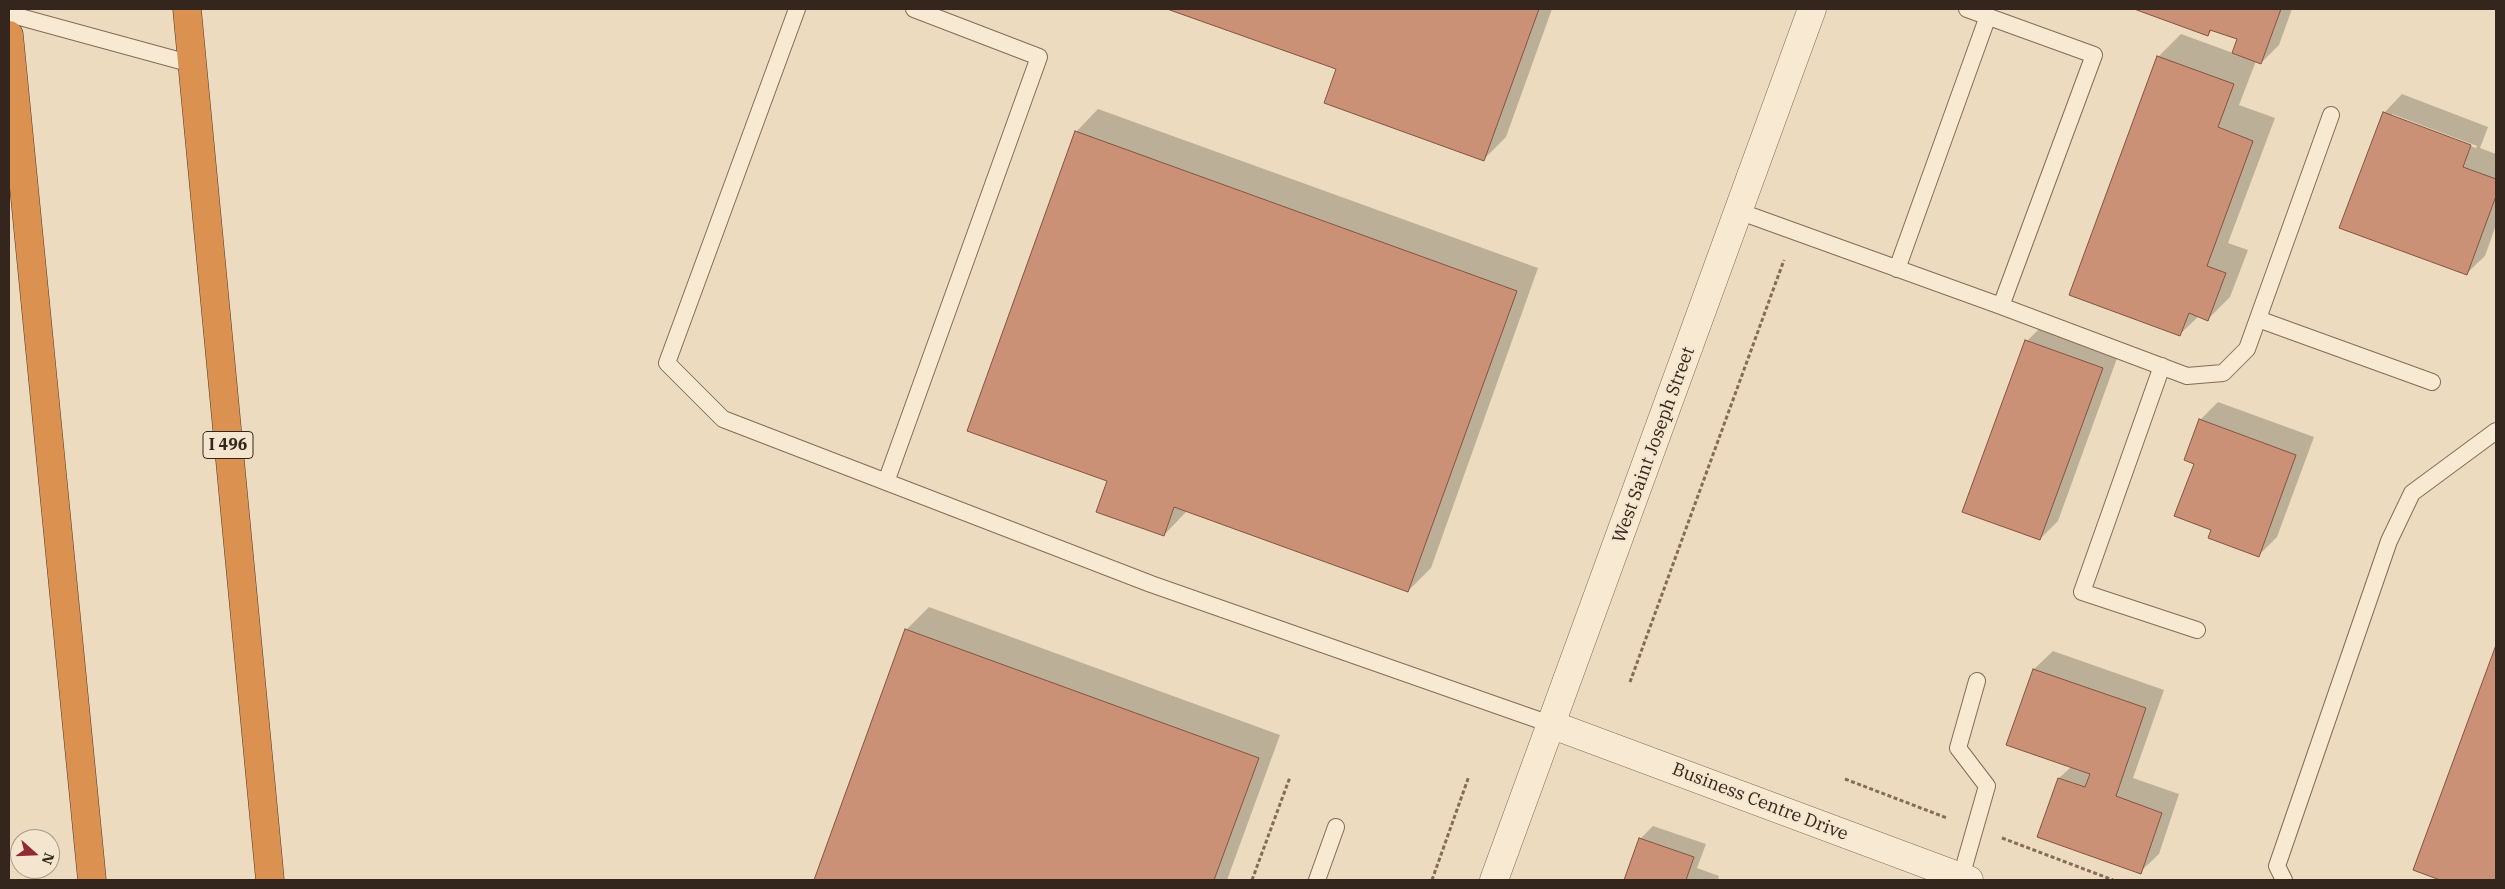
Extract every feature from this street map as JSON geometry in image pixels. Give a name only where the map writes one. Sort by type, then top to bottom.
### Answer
[{"type":"highway","name":"I 496","points":[[187,9],[270,880]]},
{"type":"highway","points":[[9,35],[92,880]]},
{"type":"street","name":"West Saint Joseph Street","points":[[1494,880],[1812,9]]},
{"type":"street","name":"Business Centre Drive","points":[[1550,724],[1965,879]]},
{"type":"lane","points":[[797,9],[667,363],[723,419],[1152,584],[1550,724]]},
{"type":"lane","points":[[886,482],[1039,57],[914,9]]},
{"type":"lane","points":[[1967,9],[2094,55],[2002,306]]},
{"type":"lane","points":[[9,14],[192,64]]},
{"type":"lane","points":[[1897,269],[1988,16]]},
{"type":"lane","points":[[1738,211],[2002,306],[2187,376],[2223,374],[2247,349],[2331,115]]},
{"type":"lane","points":[[2258,319],[2432,382]]},
{"type":"lane","points":[[2162,366],[2082,592],[2196,630]]},
{"type":"lane","points":[[2284,880],[2276,866],[2393,533],[2412,493],[2496,431]]},
{"type":"lane","points":[[1965,879],[1987,786],[1958,748],[1977,680]]},
{"type":"lane","points":[[1317,880],[1336,827]]},
{"type":"path","points":[[1630,682],[1794,232]]},
{"type":"path","points":[[1252,880],[1290,776]]},
{"type":"path","points":[[1432,880],[1470,776]]},
{"type":"building","points":[[1167,9],[1539,9],[1484,161],[1324,103],[1336,69]]},
{"type":"building","points":[[2134,9],[2281,9],[2261,64],[2232,53],[2237,39],[2210,30],[2208,36]]},
{"type":"building","points":[[2157,56],[2234,84],[2218,127],[2253,141],[2207,266],[2226,273],[2208,321],[2189,313],[2180,336],[2069,295]]},
{"type":"building","points":[[2383,112],[2471,145],[2463,167],[2496,179],[2496,196],[2467,275],[2339,228]]},
{"type":"building","points":[[1075,131],[1517,291],[1408,592],[1174,507],[1164,536],[1096,512],[1107,481],[967,431]]},
{"type":"building","points":[[2025,340],[2103,368],[2040,540],[1962,512]]},
{"type":"building","points":[[2199,419],[2296,455],[2259,557],[2208,538],[2211,530],[2174,516],[2194,464],[2184,460]]},
{"type":"building","points":[[905,629],[1259,758],[1214,880],[814,880]]},
{"type":"building","points":[[2496,645],[2496,880],[2440,880],[2413,870]]},
{"type":"building","points":[[2033,669],[2146,708],[2116,796],[2162,813],[2141,874],[2037,837],[2058,778],[2085,787],[2090,774],[2006,745]]},
{"type":"building","points":[[1639,838],[1694,857],[1686,880],[1624,880]]}]
